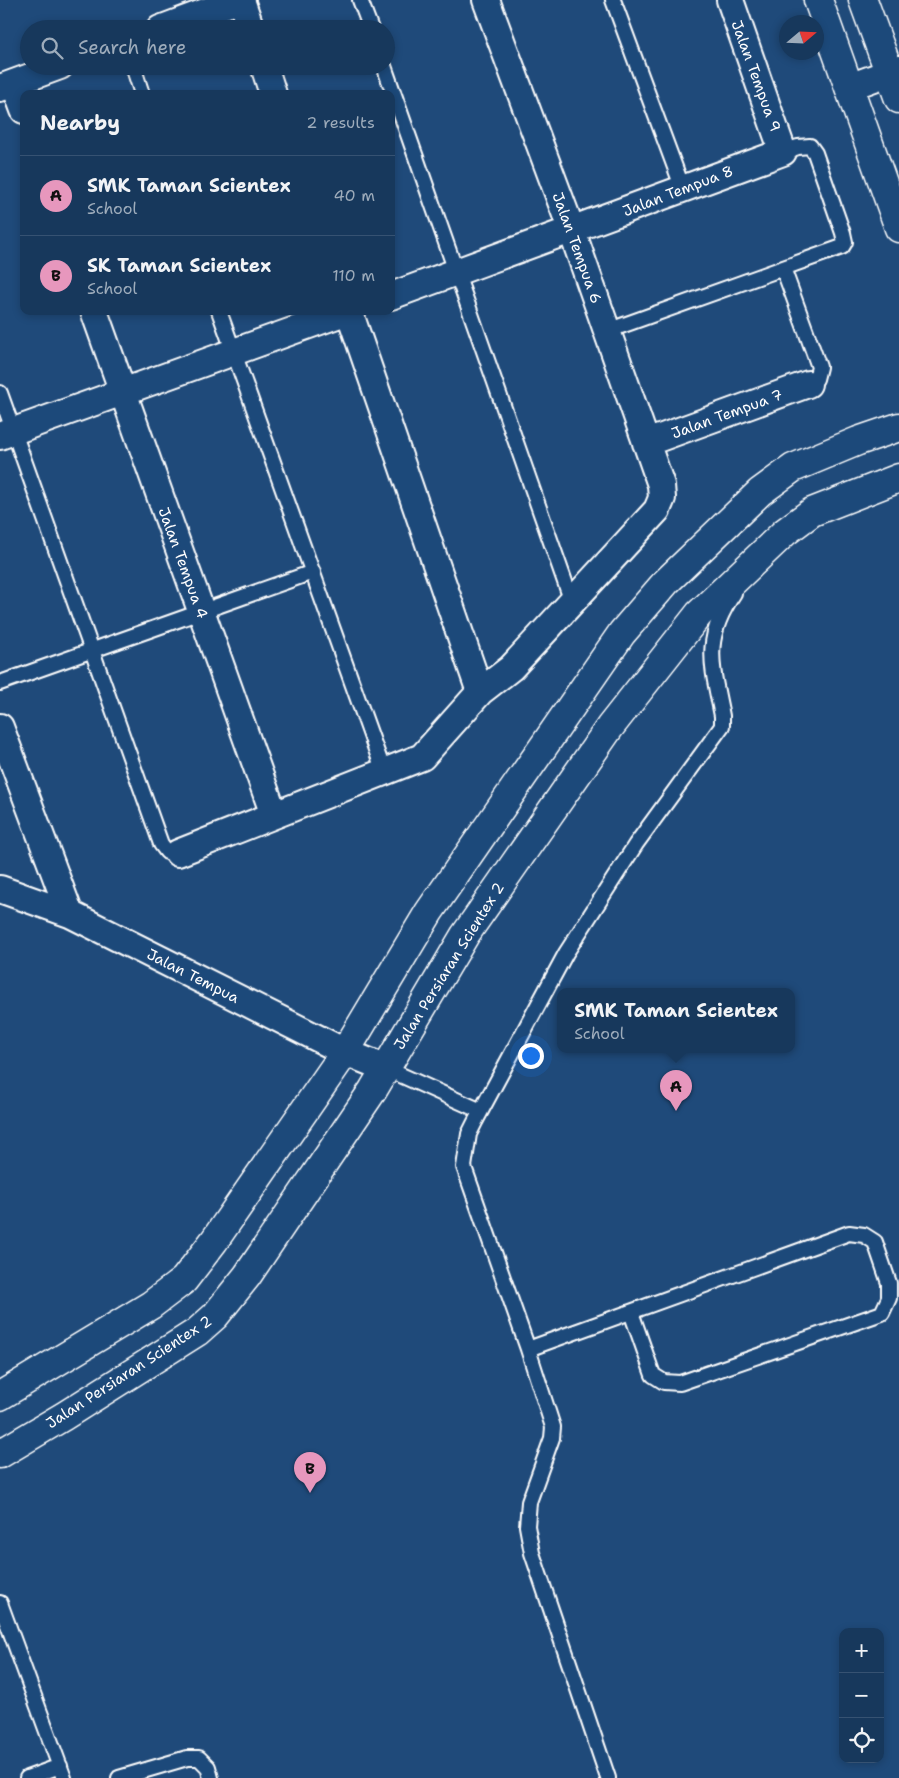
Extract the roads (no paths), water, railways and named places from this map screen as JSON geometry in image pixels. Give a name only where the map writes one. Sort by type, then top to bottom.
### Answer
[{"type":"street","points":[[184,20],[237,0]]},
{"type":"street","points":[[241,0],[248,20]]},
{"type":"street","name":"Jalan Tempua 6","points":[[486,0],[572,231],[646,443],[660,485],[662,498],[657,510],[572,602]]},
{"type":"street","name":"Jalan Tempua 9","points":[[730,0],[783,152]]},
{"type":"street","points":[[818,0],[899,228]]},
{"type":"street","points":[[863,0],[894,71],[899,98]]},
{"type":"street","points":[[849,87],[894,71]]},
{"type":"street","points":[[20,104],[7,86],[36,75]]},
{"type":"street","points":[[267,75],[272,90]]},
{"type":"street","name":"Jalan Tempua 8","points":[[395,295],[783,152]]},
{"type":"street","name":"Jalan Tempua 4","points":[[95,315],[274,815]]},
{"type":"street","points":[[7,433],[338,315]]},
{"type":"street","points":[[350,315],[480,692]]},
{"type":"street","name":"Jalan Tempua 7","points":[[646,443],[808,384]]},
{"type":"street","points":[[0,1396],[151,1305],[184,1280],[214,1242],[345,1052],[429,912],[622,633],[666,582],[760,492],[793,468],[858,441],[899,427]]},
{"type":"street","name":"Jalan Persiaran Scientex 2","points":[[0,1454],[197,1332],[215,1316],[247,1276],[373,1090],[465,935],[610,727],[699,614],[785,532],[812,512],[891,483]]},
{"type":"street","points":[[178,853],[422,757],[480,692],[510,668],[572,602]]},
{"type":"street","points":[[0,727],[70,914]]},
{"type":"street","name":"Jalan Tempua","points":[[0,889],[70,914],[345,1052],[385,1068]]},
{"type":"lane","points":[[360,0],[368,20]]},
{"type":"lane","points":[[613,0],[682,190]]},
{"type":"lane","points":[[136,75],[141,90]]},
{"type":"lane","points":[[387,75],[393,90]]},
{"type":"lane","points":[[395,97],[572,602]]},
{"type":"lane","points":[[607,332],[842,247],[844,233],[815,152],[810,146],[798,147],[783,152]]},
{"type":"lane","points":[[784,268],[819,367],[816,379],[808,384]]},
{"type":"lane","points":[[220,315],[384,772]]},
{"type":"lane","points":[[0,393],[7,433],[92,651],[161,844],[167,852],[178,853]]},
{"type":"lane","points":[[608,1778],[532,1553],[527,1526],[529,1502],[552,1438],[553,1427],[528,1349],[464,1167],[469,1134],[566,953],[636,844],[722,726],[722,716],[710,657],[714,632],[729,601],[759,556]]},
{"type":"lane","points":[[0,683],[313,572]]},
{"type":"lane","points":[[385,1068],[481,1111]]},
{"type":"lane","points":[[528,1349],[849,1233],[864,1235],[875,1242],[888,1284],[890,1298],[882,1313],[680,1383],[664,1382],[653,1375],[631,1312]]},
{"type":"lane","points":[[0,1603],[62,1772],[27,1778]]},
{"type":"lane","points":[[119,1778],[187,1758],[199,1758],[208,1767],[211,1778]]},
{"type":"place","name":"SMK Taman Scientex","points":[[676,1111]]},
{"type":"place","name":"SK Taman Scientex","points":[[310,1493]]}]
